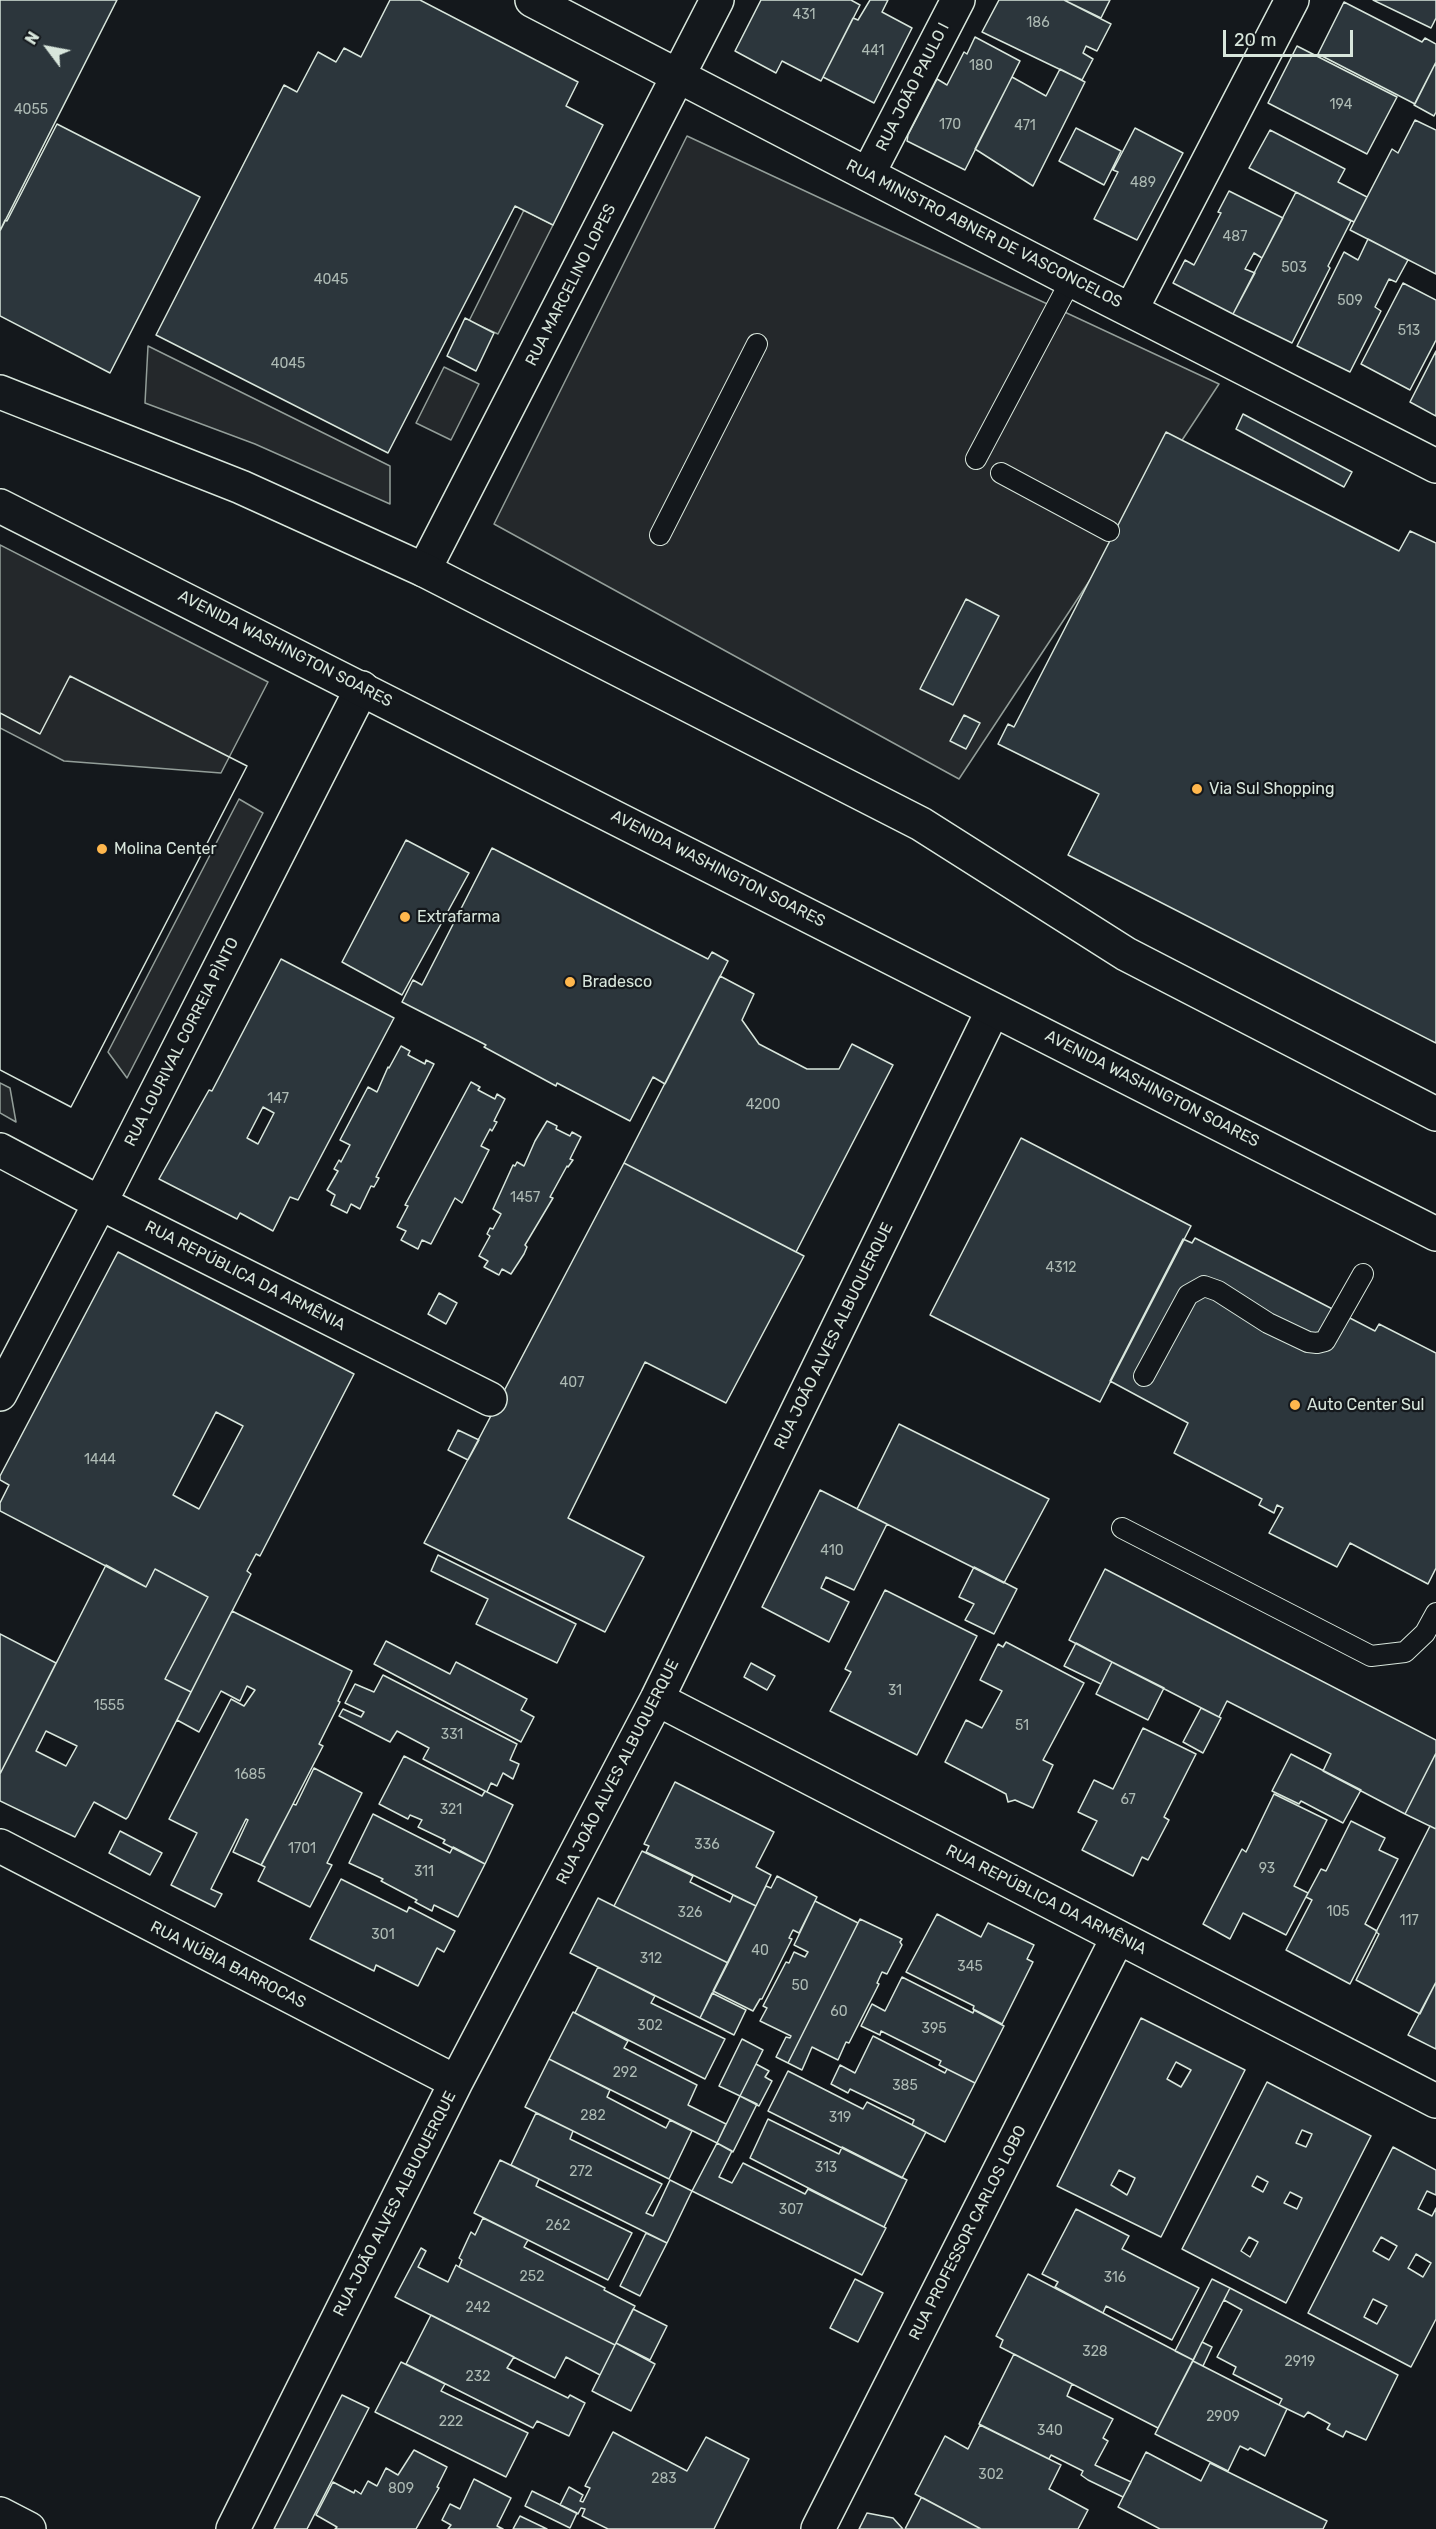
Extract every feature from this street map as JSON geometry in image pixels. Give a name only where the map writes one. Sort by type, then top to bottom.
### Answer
[{"type":"main road","name":"RUA MINISTRO ABNER DE VASCONCELOS","points":[[532,0],[679,74],[1071,280],[1436,466]]},
{"type":"main road","name":"RUA MARCELINO LOPES","points":[[424,570],[717,0]]},
{"type":"main road","name":"RUA JOÃO PAULO I","points":[[868,174],[958,0]]},
{"type":"main road","points":[[1131,310],[1292,0]]},
{"type":"main road","points":[[0,392],[241,486],[424,570],[921,824],[1126,954],[1436,1114]]},
{"type":"main road","name":"AVENIDA WASHINGTON SOARES","points":[[0,506],[1436,1234]]},
{"type":"main road","name":"RUA LOURIVAL CORREIA PÌNTO","points":[[0,1394],[100,1203],[362,688]]},
{"type":"main road","name":"RUA JOÃO ALVES ALBUQUERQUE","points":[[233,2529],[456,2082],[657,1699],[993,1010]]},
{"type":"main road","name":"RUA REPÚBLICA DA ARMÊNIA","points":[[0,1150],[100,1203],[490,1399]]},
{"type":"main road","name":"RUA REPÚBLICA DA ARMÊNIA","points":[[657,1699],[1436,2102]]},
{"type":"main road","name":"RUA NÚBIA BARROCAS","points":[[0,1846],[456,2082]]},
{"type":"main road","name":"RUA PROFESSOR CARLOS LOBO","points":[[818,2529],[1118,1937]]},
{"type":"main road","points":[[0,2514],[29,2529]]},
{"type":"lane","points":[[976,459],[1071,280]]},
{"type":"lane","points":[[660,535],[758,344]]},
{"type":"lane","points":[[1001,473],[1109,531]]},
{"type":"lane","points":[[1144,1376],[1188,1295],[1204,1286],[1218,1290],[1268,1323],[1308,1342],[1317,1343],[1325,1341],[1363,1274]]},
{"type":"lane","points":[[1122,1528],[1371,1656],[1405,1652],[1425,1633],[1436,1613]]},
{"type":"shaded area","points":[[687,136],[1219,384],[959,779],[494,524]]},
{"type":"shaded area","points":[[524,210],[553,225],[498,334],[469,321]]},
{"type":"shaded area","points":[[148,346],[390,466],[390,504],[255,444],[145,403]]},
{"type":"shaded area","points":[[444,367],[479,384],[451,440],[416,423]]},
{"type":"shaded area","points":[[0,545],[268,682],[221,773],[64,761],[0,728]]},
{"type":"shaded area","points":[[239,799],[263,813],[127,1078],[108,1052]]},
{"type":"shaded area","points":[[0,1083],[10,1088],[16,1122],[0,1113]]},
{"type":"building","points":[[0,0],[117,0],[0,231]]},
{"type":"building","points":[[390,0],[420,0],[578,82],[566,106],[603,125],[553,225],[515,206],[388,453],[156,335],[284,85],[297,92],[318,52],[336,62],[344,48],[361,57]]},
{"type":"building","points":[[761,0],[851,0],[860,5],[821,81],[782,61],[776,73],[735,51]]},
{"type":"building","points":[[870,0],[888,0],[882,12],[912,28],[874,103],[823,77],[853,18],[858,20]]},
{"type":"building","points":[[999,0],[1064,0],[1111,24],[1097,51],[1086,46],[1083,53],[1093,59],[1082,80],[982,32]]},
{"type":"building","points":[[1064,0],[1110,0],[1101,18]]},
{"type":"building","points":[[1373,0],[1436,0],[1436,18],[1431,28]]},
{"type":"building","points":[[1344,2],[1422,42],[1425,38],[1436,44],[1436,62],[1415,104],[1318,54]]},
{"type":"building","points":[[975,37],[1020,61],[965,170],[907,141],[937,79],[947,85],[964,52],[967,54]]},
{"type":"building","points":[[1297,46],[1397,97],[1367,154],[1268,103]]},
{"type":"building","points":[[1436,62],[1436,112],[1434,116],[1414,105]]},
{"type":"building","points":[[1060,69],[1085,82],[1033,186],[975,149],[1012,77],[1046,96]]},
{"type":"building","points":[[1415,120],[1436,130],[1436,274],[1350,230],[1392,149],[1398,153]]},
{"type":"building","points":[[57,124],[200,197],[110,373],[0,316],[0,231]]},
{"type":"building","points":[[1076,128],[1121,151],[1104,185],[1059,161]]},
{"type":"building","points":[[1135,128],[1183,153],[1137,240],[1094,219],[1118,172],[1113,170]]},
{"type":"building","points":[[1270,130],[1345,169],[1338,182],[1367,197],[1354,222],[1249,168]]},
{"type":"building","points":[[1229,191],[1283,218],[1262,258],[1254,253],[1245,269],[1255,273],[1233,314],[1173,283],[1185,260],[1194,265],[1221,213],[1218,212]]},
{"type":"building","points":[[1296,192],[1351,221],[1292,343],[1233,314]]},
{"type":"building","points":[[1368,239],[1408,260],[1396,282],[1389,279],[1375,307],[1381,311],[1350,372],[1297,346],[1344,252],[1358,260]]},
{"type":"building","points":[[1403,283],[1436,300],[1436,340],[1410,390],[1361,364]]},
{"type":"building","points":[[465,318],[494,333],[476,371],[447,356]]},
{"type":"building","points":[[1436,351],[1436,416],[1410,402]]},
{"type":"building","points":[[1243,414],[1352,472],[1344,487],[1236,429]]},
{"type":"building","points":[[1166,432],[1399,551],[1410,531],[1436,543],[1436,1043],[1068,855],[1099,794],[998,744],[1008,724],[1014,727]]},
{"type":"building","points":[[966,599],[999,616],[953,705],[920,689]]},
{"type":"building","name":"Molina Center","points":[[70,676],[247,766],[71,1107],[0,1070],[0,713],[40,734]]},
{"type":"building","name":"Molina Center","points":[[70,676],[247,766],[71,1107],[0,1070],[0,713],[40,734]]},
{"type":"building","points":[[964,715],[980,723],[966,749],[950,741]]},
{"type":"building","name":"Extrafarma","points":[[406,840],[469,873],[402,995],[342,962]]},
{"type":"building","name":"Bradesco","points":[[492,848],[708,959],[712,952],[728,961],[665,1084],[653,1077],[630,1121],[557,1083],[556,1086],[484,1047],[486,1045],[402,1002],[413,980],[422,985]]},
{"type":"building","points":[[281,959],[394,1018],[298,1200],[290,1197],[273,1231],[240,1213],[237,1219],[159,1179],[209,1090],[212,1091]],"holes":[[[263,1107],[274,1113],[258,1144],[247,1138]]]},
{"type":"building","points":[[720,976],[754,994],[742,1020],[759,1044],[807,1069],[839,1069],[852,1044],[893,1065],[796,1252],[624,1163]]},
{"type":"building","points":[[401,1046],[410,1051],[408,1055],[425,1064],[426,1060],[434,1064],[376,1177],[379,1178],[374,1187],[371,1186],[360,1209],[351,1204],[347,1213],[331,1205],[335,1195],[327,1190],[338,1171],[334,1169],[339,1160],[341,1162],[350,1145],[340,1140],[368,1087],[377,1092],[388,1067]]},
{"type":"building","points":[[471,1082],[480,1087],[478,1090],[495,1099],[497,1094],[505,1099],[494,1121],[497,1122],[492,1131],[490,1129],[481,1146],[489,1150],[462,1203],[455,1198],[431,1244],[422,1240],[418,1249],[401,1240],[406,1231],[397,1227],[408,1206],[405,1205]]},
{"type":"building","points":[[547,1121],[570,1136],[572,1132],[581,1137],[570,1159],[573,1160],[567,1166],[550,1197],[553,1198],[525,1245],[527,1247],[524,1254],[511,1274],[502,1269],[499,1275],[484,1267],[488,1261],[479,1256],[490,1236],[487,1234],[490,1228],[493,1229],[501,1214],[493,1209],[513,1165],[515,1166],[517,1162],[524,1166]]},
{"type":"building","points":[[1021,1138],[1191,1226],[1100,1402],[930,1315]]},
{"type":"building","points":[[624,1163],[804,1256],[726,1403],[645,1362],[568,1518],[644,1557],[605,1632],[424,1543]]},
{"type":"building","name":"Auto Center Sul","points":[[1195,1238],[1375,1331],[1379,1324],[1436,1353],[1436,1568],[1428,1584],[1350,1543],[1337,1567],[1269,1533],[1283,1508],[1277,1505],[1274,1513],[1259,1505],[1262,1499],[1174,1453],[1188,1423],[1110,1381],[1183,1239],[1192,1243]]},
{"type":"building","points":[[118,1252],[354,1374],[260,1556],[256,1554],[247,1571],[251,1574],[191,1692],[165,1679],[208,1597],[155,1569],[146,1587],[0,1511],[0,1503],[9,1485],[0,1480],[0,1476]],"holes":[[[216,1412],[243,1426],[199,1509],[173,1495]]]},
{"type":"building","points":[[439,1293],[457,1303],[446,1324],[428,1314]]},
{"type":"building","points":[[899,1424],[1049,1499],[1004,1583],[857,1509]]},
{"type":"building","points":[[458,1430],[479,1440],[468,1460],[448,1450]]},
{"type":"building","points":[[820,1490],[887,1524],[854,1590],[826,1577],[821,1588],[849,1602],[829,1642],[762,1607]]},
{"type":"building","points":[[438,1555],[576,1624],[557,1663],[476,1624],[488,1599],[431,1571]]},
{"type":"building","points":[[106,1565],[146,1587],[155,1569],[208,1597],[165,1679],[191,1692],[126,1819],[94,1802],[75,1837],[0,1801],[0,1774]],"holes":[[[46,1731],[77,1746],[66,1766],[36,1751]]]},
{"type":"building","points":[[974,1567],[1017,1589],[994,1634],[965,1620],[974,1604],[959,1597]]},
{"type":"building","points":[[1105,1569],[1436,1740],[1436,1753],[1405,1814],[1323,1771],[1331,1754],[1227,1701],[1219,1717],[1069,1640]]},
{"type":"building","points":[[885,1590],[977,1636],[917,1755],[830,1711],[851,1672],[845,1669]]},
{"type":"building","points":[[232,1611],[352,1671],[338,1701],[340,1702],[319,1744],[323,1746],[263,1862],[261,1865],[233,1852],[248,1820],[246,1819],[211,1889],[222,1894],[215,1907],[171,1885],[197,1833],[169,1819],[231,1699],[244,1706],[255,1690],[247,1686],[240,1701],[221,1691],[199,1732],[177,1720]]},
{"type":"building","points":[[0,1634],[56,1663],[0,1774]]},
{"type":"building","points":[[386,1641],[450,1674],[456,1662],[527,1699],[521,1710],[534,1717],[521,1742],[374,1664]]},
{"type":"building","points":[[1006,1642],[1084,1683],[1043,1760],[1053,1765],[1033,1808],[1015,1800],[1008,1802],[1006,1794],[945,1762],[966,1720],[982,1728],[1002,1691],[980,1680],[998,1644],[1003,1647]]},
{"type":"building","points":[[1076,1643],[1112,1662],[1101,1684],[1064,1666]]},
{"type":"building","points":[[1112,1662],[1164,1688],[1148,1720],[1096,1694]]},
{"type":"building","points":[[751,1663],[775,1676],[767,1690],[744,1677]]},
{"type":"building","points":[[383,1675],[517,1744],[510,1760],[519,1764],[513,1779],[503,1773],[497,1786],[491,1783],[487,1792],[423,1759],[429,1748],[397,1731],[390,1742],[339,1716],[343,1709],[361,1717],[364,1712],[345,1703],[355,1684],[374,1692]]},
{"type":"building","points":[[1201,1708],[1221,1718],[1203,1753],[1183,1742]]},
{"type":"building","points":[[1143,1728],[1196,1754],[1164,1817],[1169,1820],[1148,1860],[1142,1857],[1133,1876],[1082,1850],[1097,1821],[1078,1812],[1094,1780],[1113,1789]]},
{"type":"building","points":[[1436,1753],[1436,1829],[1405,1814]]},
{"type":"building","points":[[1291,1754],[1361,1790],[1343,1823],[1301,1801],[1299,1804],[1272,1791]]},
{"type":"building","points":[[404,1756],[482,1796],[485,1791],[513,1805],[485,1864],[443,1843],[445,1840],[418,1827],[422,1820],[410,1815],[408,1819],[379,1804]]},
{"type":"building","points":[[314,1768],[362,1793],[327,1863],[332,1865],[310,1907],[258,1881],[265,1867],[261,1865],[293,1804],[296,1805]]},
{"type":"building","points":[[675,1782],[774,1832],[756,1867],[771,1875],[756,1906],[646,1852],[649,1846],[644,1844]]},
{"type":"building","points":[[1274,1794],[1327,1820],[1294,1886],[1308,1893],[1286,1935],[1243,1913],[1230,1939],[1203,1924],[1242,1849],[1246,1852]]},
{"type":"building","points":[[373,1814],[450,1853],[453,1847],[485,1864],[458,1917],[434,1905],[432,1911],[415,1902],[417,1900],[381,1881],[383,1879],[349,1863]]},
{"type":"building","points":[[1351,1821],[1385,1838],[1379,1850],[1398,1859],[1365,1924],[1377,1931],[1350,1984],[1286,1950],[1312,1900],[1306,1897],[1321,1869],[1326,1871]]},
{"type":"building","points":[[1430,1826],[1436,1829],[1436,1982],[1420,2014],[1356,1980],[1379,1934],[1376,1932]]},
{"type":"building","points":[[120,1831],[162,1853],[150,1875],[109,1853]]},
{"type":"building","points":[[642,1851],[693,1876],[690,1882],[730,1902],[733,1895],[756,1906],[728,1963],[614,1906]]},
{"type":"building","points":[[777,1876],[817,1897],[799,1933],[793,1930],[789,1938],[792,1939],[762,1999],[753,2011],[713,1991],[766,1886],[771,1888]]},
{"type":"building","points":[[341,1879],[407,1912],[409,1907],[455,1931],[444,1952],[437,1948],[418,1986],[376,1965],[374,1971],[310,1939]]},
{"type":"building","points":[[598,1898],[728,1963],[700,2018],[570,1953]]},
{"type":"building","points":[[815,1901],[858,1923],[788,2063],[776,2057],[786,2037],[791,2036],[760,2021],[767,2008],[763,2006],[786,1962],[789,1963],[794,1952],[805,1957],[808,1952],[794,1945]]},
{"type":"building","points":[[937,1914],[981,1937],[988,1923],[1034,1945],[1027,1959],[1033,1962],[1002,2024],[973,2009],[974,2006],[906,1972]]},
{"type":"building","points":[[860,1919],[902,1939],[900,1942],[902,1945],[887,1974],[882,1972],[877,1983],[879,1984],[838,2060],[812,2047],[802,2070],[788,2063]]},
{"type":"building","points":[[598,1967],[655,1996],[651,2003],[725,2039],[705,2079],[575,2013]]},
{"type":"building","points":[[902,1977],[1004,2026],[975,2083],[939,2065],[941,2061],[881,2031],[880,2035],[861,2026],[872,2004],[885,2011]]},
{"type":"building","points":[[1436,1982],[1436,2049],[1408,2035]]},
{"type":"building","points":[[712,1993],[746,2010],[734,2035],[700,2018]]},
{"type":"building","points":[[573,2012],[628,2041],[624,2048],[697,2085],[688,2105],[726,2124],[717,2143],[549,2059]]},
{"type":"building","points":[[1141,2018],[1245,2070],[1161,2237],[1057,2186]],"holes":[[[1176,2062],[1191,2070],[1181,2087],[1167,2079]],[[1119,2170],[1135,2178],[1127,2195],[1111,2185]]]},
{"type":"building","points":[[873,2036],[945,2073],[947,2069],[975,2083],[945,2142],[912,2125],[914,2120],[850,2089],[848,2093],[831,2084],[840,2065],[855,2073]]},
{"type":"building","points":[[742,2039],[763,2050],[740,2096],[719,2086]]},
{"type":"building","points":[[549,2059],[610,2090],[607,2097],[666,2128],[670,2120],[692,2131],[669,2179],[525,2107]]},
{"type":"building","points":[[756,2064],[769,2071],[765,2077],[772,2081],[759,2106],[740,2096]]},
{"type":"building","points":[[788,2071],[863,2109],[867,2102],[926,2132],[902,2178],[768,2111]]},
{"type":"building","points":[[1267,2082],[1371,2136],[1286,2303],[1182,2249]],"holes":[[[1302,2130],[1312,2134],[1306,2147],[1296,2143]],[[1257,2176],[1268,2182],[1263,2192],[1252,2186]],[[1290,2192],[1302,2198],[1297,2209],[1284,2203]],[[1249,2237],[1258,2242],[1250,2257],[1241,2251]]]},
{"type":"building","points":[[740,2096],[757,2104],[733,2152],[717,2143]]},
{"type":"building","points":[[536,2113],[573,2131],[570,2139],[662,2184],[646,2213],[653,2216],[670,2180],[692,2191],[667,2243],[511,2165]]},
{"type":"building","points":[[768,2119],[839,2154],[842,2147],[907,2180],[884,2227],[750,2158]]},
{"type":"building","points":[[717,2143],[732,2151],[719,2177],[732,2183],[743,2163],[805,2194],[808,2189],[886,2228],[862,2275],[692,2191]]},
{"type":"building","points":[[1393,2147],[1436,2170],[1436,2195],[1427,2191],[1418,2209],[1432,2216],[1436,2208],[1436,2319],[1411,2367],[1308,2313]],"holes":[[[1381,2237],[1397,2246],[1389,2260],[1373,2251]],[[1416,2254],[1431,2263],[1423,2277],[1408,2268]],[[1373,2299],[1387,2306],[1377,2324],[1364,2317]]]},
{"type":"building","points":[[500,2160],[539,2179],[536,2186],[632,2233],[608,2280],[474,2213]]},
{"type":"building","points":[[1076,2209],[1129,2236],[1122,2249],[1199,2288],[1172,2340],[1106,2306],[1103,2313],[1055,2287],[1058,2282],[1042,2274]]},
{"type":"building","points":[[483,2218],[528,2240],[524,2247],[605,2288],[604,2290],[635,2306],[615,2345],[459,2267],[462,2260],[459,2258],[471,2232],[475,2235]]},
{"type":"building","points":[[646,2233],[667,2243],[640,2296],[620,2286]]},
{"type":"building","points":[[421,2248],[426,2251],[418,2267],[448,2282],[456,2265],[615,2345],[600,2375],[566,2357],[555,2378],[395,2297]]},
{"type":"building","points":[[1028,2274],[1193,2360],[1158,2428],[1000,2347],[1003,2340],[996,2336]]},
{"type":"building","points":[[855,2279],[883,2293],[858,2342],[830,2328]]},
{"type":"building","points":[[1212,2279],[1230,2288],[1193,2360],[1175,2351]]},
{"type":"building","points":[[1230,2288],[1398,2375],[1366,2440],[1346,2431],[1343,2437],[1327,2429],[1330,2424],[1308,2412],[1304,2417],[1279,2405],[1282,2399],[1233,2374],[1236,2367],[1217,2357],[1242,2310],[1224,2300]]},
{"type":"building","points":[[633,2309],[667,2326],[650,2360],[616,2343]]},
{"type":"building","points":[[431,2315],[514,2357],[507,2368],[568,2398],[570,2395],[585,2403],[569,2436],[537,2421],[533,2428],[406,2364]]},
{"type":"building","points":[[1202,2342],[1212,2347],[1203,2366],[1193,2361]]},
{"type":"building","points":[[616,2343],[655,2364],[631,2411],[592,2391]]},
{"type":"building","points":[[1014,2354],[1072,2384],[1067,2396],[1113,2419],[1103,2438],[1108,2441],[1095,2465],[1131,2482],[1123,2497],[1088,2480],[1081,2475],[1083,2471],[1051,2455],[1049,2459],[979,2424]]},
{"type":"building","points":[[1193,2361],[1287,2409],[1265,2456],[1250,2448],[1248,2450],[1240,2446],[1228,2471],[1155,2434]]},
{"type":"building","points":[[401,2362],[445,2384],[441,2391],[528,2433],[506,2477],[375,2412]]},
{"type":"building","points":[[342,2395],[369,2408],[307,2529],[274,2529]]},
{"type":"building","points":[[980,2425],[1061,2465],[1049,2489],[1088,2510],[1078,2529],[981,2529],[915,2494],[945,2436],[968,2449]]},
{"type":"building","points":[[613,2432],[687,2471],[706,2437],[749,2459],[714,2529],[608,2529],[582,2516],[585,2509],[581,2508],[578,2514],[560,2505],[569,2487],[583,2495],[580,2501],[583,2502],[590,2488],[585,2486]]},
{"type":"building","points":[[414,2450],[447,2467],[437,2487],[439,2488],[416,2529],[335,2529],[337,2527],[316,2515],[333,2482],[354,2493],[355,2490],[361,2494],[368,2481],[377,2486],[386,2468],[398,2475]]},
{"type":"building","points":[[1146,2452],[1201,2481],[1210,2463],[1327,2521],[1323,2529],[1160,2529],[1118,2507]]},
{"type":"building","points":[[474,2479],[511,2498],[497,2526],[503,2529],[448,2529],[451,2525],[442,2520],[450,2504],[460,2509]]},
{"type":"building","points":[[532,2491],[577,2513],[570,2528],[525,2506]]},
{"type":"building","points":[[923,2498],[981,2529],[905,2529]]},
{"type":"building","points":[[867,2513],[893,2518],[903,2529],[859,2529]]},
{"type":"building","points":[[520,2516],[547,2529],[513,2529]]},
{"type":"place","name":"Via Sul Shopping","points":[[1197,789]]},
{"type":"place","name":"Molina Center","points":[[102,849]]},
{"type":"place","name":"Extrafarma","points":[[405,917]]},
{"type":"place","name":"Bradesco","points":[[570,982]]},
{"type":"place","name":"Auto Center Sul","points":[[1295,1405]]}]
